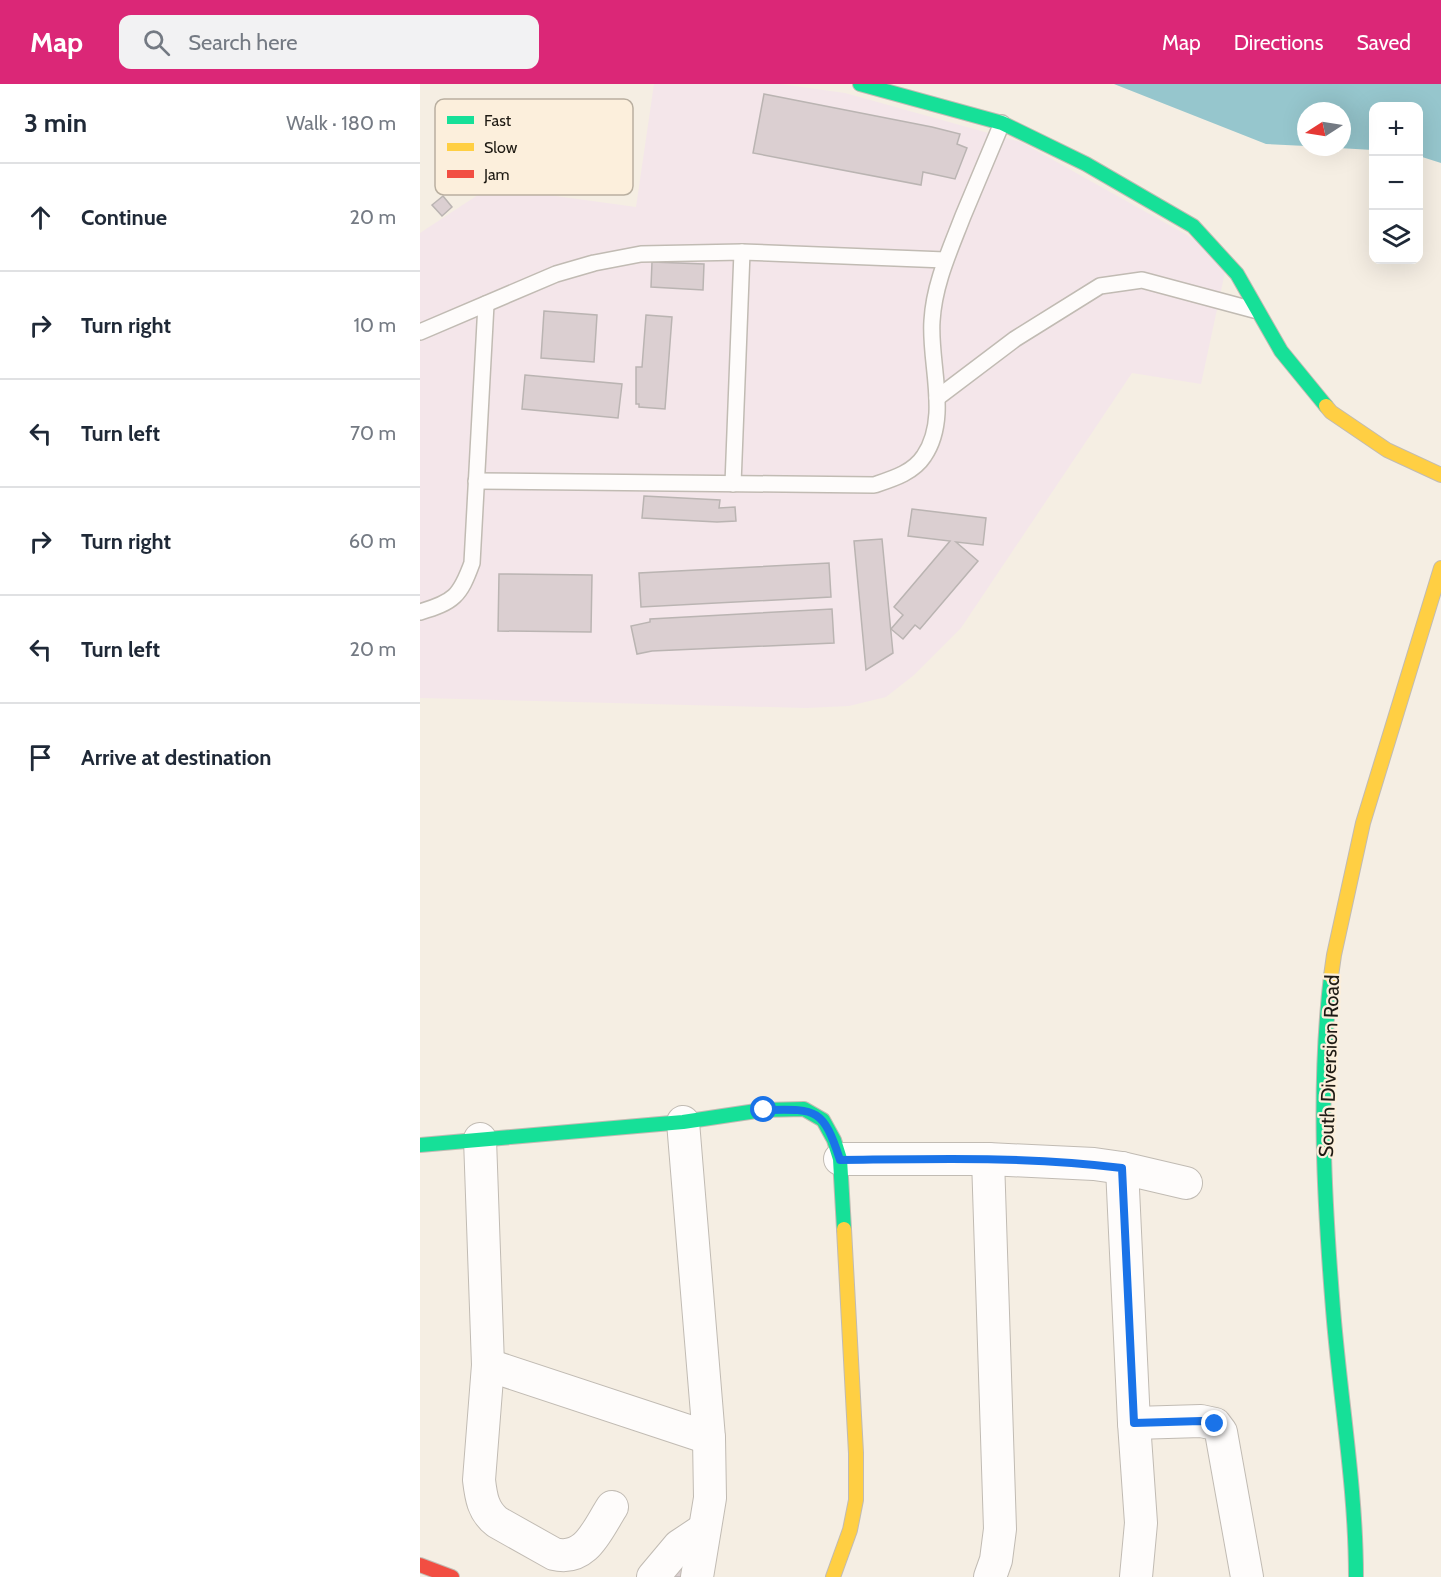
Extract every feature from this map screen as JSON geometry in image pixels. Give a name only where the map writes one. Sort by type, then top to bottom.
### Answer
[{"type":"street","points":[[860,84],[1002,123],[1086,164],[1193,226],[1237,274],[1281,351],[1331,412],[1387,450],[1441,475]]},
{"type":"street","name":"South Diversion Road","points":[[1356,1577],[1356,1538],[1333,1309],[1323,1139],[1326,1022],[1334,955],[1363,823],[1433,616],[1441,568]]},
{"type":"street","points":[[420,1145],[683,1122],[764,1110],[804,1109],[823,1120],[834,1140],[840,1160],[856,1453],[856,1500],[850,1530],[833,1577]]},
{"type":"street","points":[[683,1122],[709,1438],[710,1498],[697,1577]]},
{"type":"street","points":[[480,1139],[488,1365],[479,1480],[481,1499],[490,1516],[554,1554],[564,1557],[573,1556],[582,1550],[612,1507]]},
{"type":"street","points":[[840,1160],[988,1159],[1094,1164],[1122,1168],[1186,1184]]},
{"type":"street","points":[[988,1159],[1000,1529],[996,1560],[990,1577]]},
{"type":"street","points":[[1122,1168],[1141,1523],[1136,1577]]},
{"type":"street","points":[[488,1365],[709,1438]]},
{"type":"street","points":[[1134,1423],[1201,1421],[1215,1424],[1221,1432],[1247,1577]]},
{"type":"street","points":[[653,1577],[679,1546],[704,1530]]},
{"type":"street","points":[[420,1565],[452,1577]]},
{"type":"lane","points":[[476,481],[874,485],[903,475],[924,457],[934,432],[938,398],[932,321],[936,293],[945,260],[1002,123]]},
{"type":"lane","points":[[420,332],[556,274],[594,262],[641,254],[742,252],[945,260]]},
{"type":"lane","points":[[733,484],[742,252]]},
{"type":"lane","points":[[938,398],[1015,339],[1100,286],[1142,280],[1259,311]]},
{"type":"lane","points":[[420,612],[445,604],[464,585],[472,563],[486,304]]},
{"type":"shaded area","points":[[654,84],[780,84],[845,93],[1021,142],[1228,258],[1201,384],[1132,373],[961,628],[914,675],[886,697],[849,706],[806,708],[420,698],[420,233],[478,195],[548,195],[636,207]]},
{"type":"water","points":[[1114,84],[1441,84],[1441,163],[1423,157],[1423,102],[1369,102],[1369,150],[1351,149],[1351,102],[1297,102],[1297,146],[1266,144]]},
{"type":"building","points":[[764,94],[960,134],[957,144],[967,148],[955,179],[923,172],[921,185],[753,153]]},
{"type":"building","points":[[443,196],[452,207],[442,216],[432,205]]},
{"type":"building","points":[[652,262],[704,264],[703,290],[651,287]]},
{"type":"building","points":[[544,311],[597,315],[594,362],[541,358]]},
{"type":"building","points":[[646,315],[672,317],[665,409],[639,407],[639,404],[636,404],[636,367],[642,367]]},
{"type":"building","points":[[525,375],[622,384],[618,418],[522,409]]},
{"type":"building","points":[[644,496],[720,500],[719,508],[735,507],[736,521],[642,518]]},
{"type":"building","points":[[912,509],[986,518],[983,545],[956,542],[978,561],[920,629],[915,625],[903,639],[891,629],[903,615],[894,607],[950,541],[908,536]]},
{"type":"building","points":[[882,539],[893,653],[866,670],[854,541]]},
{"type":"building","points":[[829,563],[831,597],[641,607],[639,573]]},
{"type":"building","points":[[499,574],[592,575],[591,632],[498,631]]},
{"type":"building","points":[[832,609],[834,643],[652,651],[637,654],[631,626],[650,622],[650,619]]},
{"type":"building","points":[[669,1561],[687,1569],[683,1577],[662,1577]]},
{"type":"traffic: fast","points":[[860,84],[1002,123],[1086,164],[1193,226],[1237,274],[1281,351],[1326,406]]},
{"type":"traffic: fast","points":[[1331,976],[1325,1059],[1325,1184],[1333,1309],[1351,1476],[1356,1577]]},
{"type":"traffic: fast","points":[[420,1145],[683,1122],[763,1110],[804,1109],[823,1120],[834,1140],[840,1159],[844,1229]]},
{"type":"traffic: slow","points":[[1326,406],[1331,412],[1387,450],[1441,475]]},
{"type":"traffic: slow","points":[[1331,976],[1363,823],[1441,568]]},
{"type":"traffic: slow","points":[[833,1577],[850,1530],[856,1500],[856,1453],[844,1229]]},
{"type":"traffic: jam","points":[[420,1565],[452,1577]]},
{"type":"route","points":[[764,1110],[804,1109],[823,1120],[834,1140],[840,1160],[988,1159],[1094,1164],[1122,1168],[1134,1423],[1201,1421],[1215,1424]]}]
